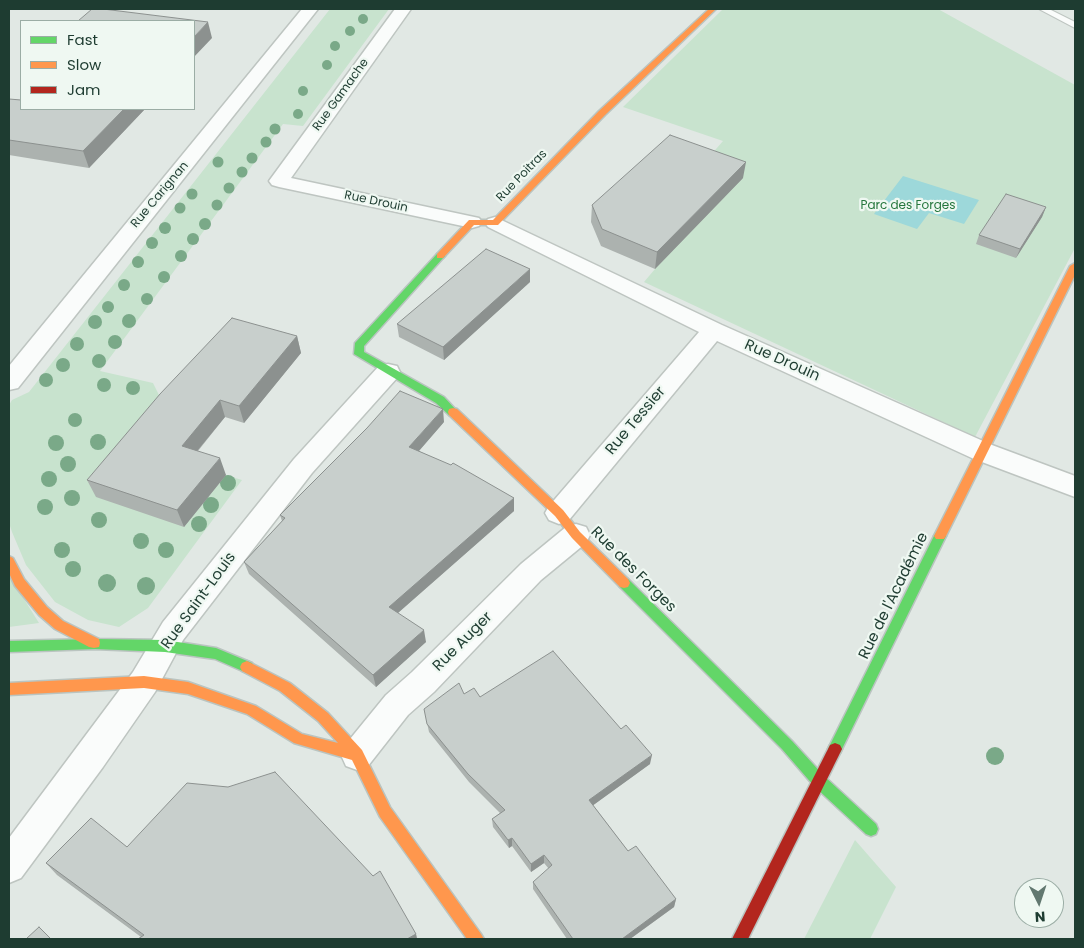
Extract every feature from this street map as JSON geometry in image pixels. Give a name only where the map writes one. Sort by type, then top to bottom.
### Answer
[{"type":"street","name":"Rue Carignan","points":[[9,382],[310,9]]},
{"type":"street","name":"Rue Gamache","points":[[279,182],[403,9]]},
{"type":"street","name":"Rue Poitras","points":[[359,354],[359,345],[484,222],[712,9]]},
{"type":"street","name":"Rue Drouin","points":[[279,182],[484,222],[714,330],[983,452],[1075,487]]},
{"type":"street","name":"Rue de l'Académie","points":[[740,939],[1075,266]]},
{"type":"street","name":"Rue Tessier","points":[[567,524],[697,348],[714,330]]},
{"type":"street","name":"Rue des Forges","points":[[359,354],[440,400],[567,524],[780,738],[819,781],[871,829]]},
{"type":"street","name":"Rue Saint-Louis","points":[[9,866],[92,756],[144,682],[173,631],[303,466],[388,372]]},
{"type":"street","name":"Rue Auger","points":[[357,755],[398,705],[424,682],[531,572],[567,524]]},
{"type":"street","points":[[9,562],[19,582],[59,625],[95,644]]},
{"type":"street","points":[[9,647],[95,644],[165,646],[216,654],[254,670],[285,687],[323,717],[357,755],[384,812],[476,939]]},
{"type":"street","points":[[9,689],[144,682],[188,688],[251,710],[300,739],[357,755]]},
{"type":"lane","points":[[1043,9],[1075,25]]},
{"type":"green space","points":[[330,9],[389,9],[303,126],[283,124],[100,371],[153,383],[167,411],[121,467],[225,475],[242,480],[148,608],[119,627],[88,620],[55,602],[26,565],[12,532],[9,523],[9,405],[12,400],[29,392]]},
{"type":"green space","name":"Parc des Forges","points":[[723,9],[938,9],[1075,85],[1075,248],[975,437],[644,282],[655,269],[703,164],[723,141],[623,107]]},
{"type":"green space","points":[[9,575],[39,623],[9,627]]},
{"type":"green space","points":[[855,840],[896,887],[870,939],[804,939]]},
{"type":"water","points":[[903,176],[979,200],[964,224],[929,213],[917,229],[874,214]]},
{"type":"building","points":[[92,9],[103,9],[192,20],[79,20]]},
{"type":"building","points":[[195,20],[208,22],[195,36]]},
{"type":"building","points":[[9,99],[20,100],[20,110],[123,110],[83,151],[9,140]]},
{"type":"building","points":[[670,135],[746,162],[657,252],[602,229],[592,205]]},
{"type":"building","points":[[1006,194],[1046,207],[1020,249],[979,235]]},
{"type":"building","points":[[486,249],[530,269],[443,347],[397,324]]},
{"type":"building","points":[[232,318],[297,336],[239,406],[220,400],[182,446],[220,458],[177,510],[87,480],[160,394]]},
{"type":"building","points":[[400,391],[443,409],[409,447],[451,465],[453,463],[514,498],[389,607],[424,630],[373,675],[244,562],[285,518],[280,515],[367,428]]},
{"type":"building","points":[[553,651],[621,729],[626,725],[652,755],[589,800],[628,851],[636,846],[676,899],[622,939],[573,939],[533,882],[552,865],[544,855],[531,864],[512,838],[508,840],[492,819],[505,810],[468,774],[427,724],[424,709],[459,683],[464,694],[474,688],[480,697]]},
{"type":"building","points":[[275,772],[373,876],[380,871],[416,934],[407,939],[138,939],[144,935],[46,863],[91,818],[127,847],[187,783],[228,787]]},
{"type":"building","points":[[39,927],[51,939],[26,939]]},
{"type":"traffic: fast","points":[[440,256],[359,345],[359,354],[440,400],[453,412]]},
{"type":"traffic: fast","points":[[835,749],[940,536]]},
{"type":"traffic: fast","points":[[624,583],[787,745],[819,781],[871,829]]},
{"type":"traffic: fast","points":[[9,647],[95,644],[165,646],[216,654],[247,667]]},
{"type":"traffic: slow","points":[[440,256],[472,222],[495,223],[602,113],[713,9]]},
{"type":"traffic: slow","points":[[940,536],[1075,266]]},
{"type":"traffic: slow","points":[[453,412],[559,513],[576,535],[624,583]]},
{"type":"traffic: slow","points":[[9,561],[19,582],[43,611],[59,625],[94,643]]},
{"type":"traffic: slow","points":[[247,667],[285,687],[323,717],[357,755],[385,812],[476,939]]},
{"type":"traffic: slow","points":[[9,689],[144,682],[188,688],[251,710],[299,739],[357,755]]},
{"type":"traffic: jam","points":[[740,939],[835,749]]}]
